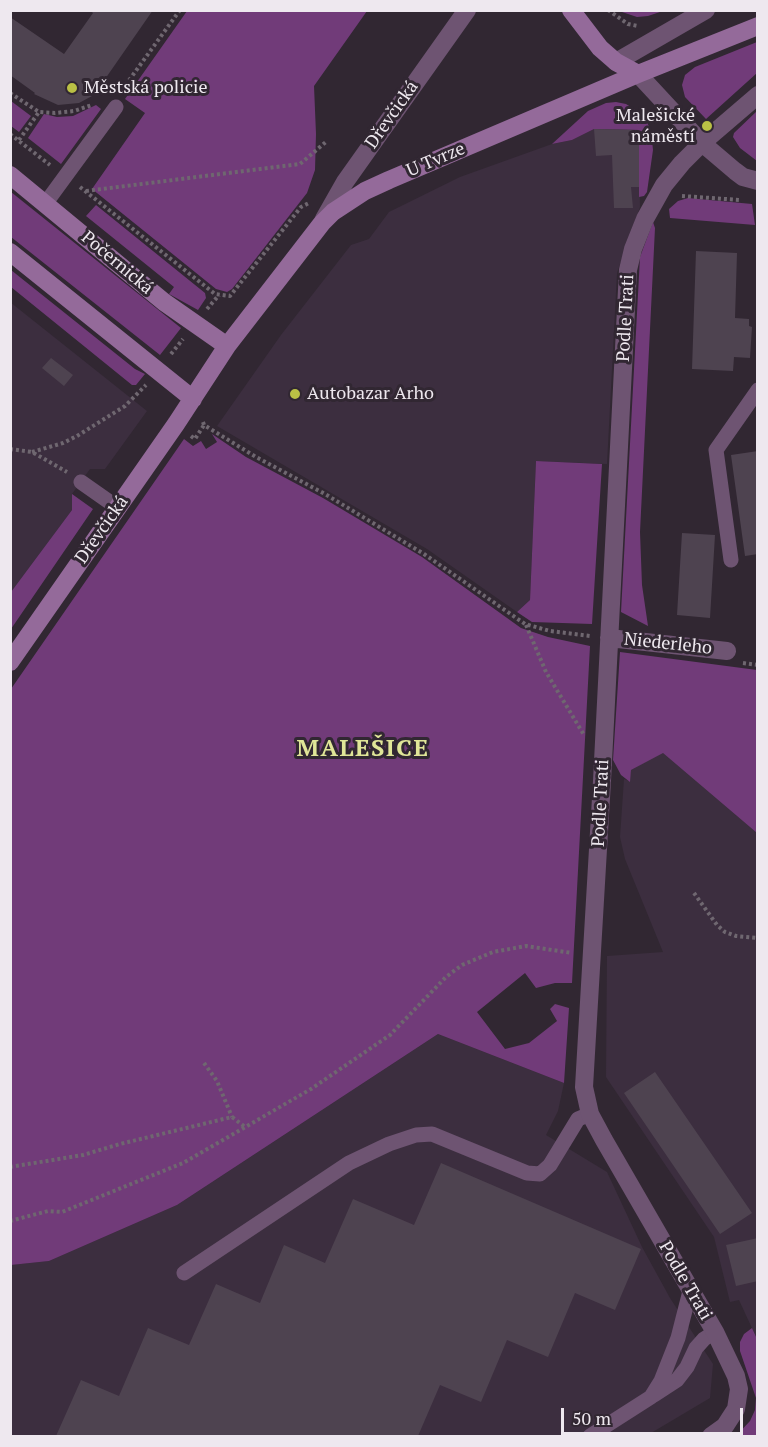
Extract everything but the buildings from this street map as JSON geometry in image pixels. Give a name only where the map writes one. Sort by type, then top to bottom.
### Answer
[{"type":"main road","points":[[571,10],[600,48],[616,62],[638,74]]},
{"type":"main road","name":"U Tvrze","points":[[194,399],[227,346],[322,223],[333,212],[365,190],[638,74],[758,26]]},
{"type":"main road","name":"Počernická","points":[[10,175],[164,302],[227,346]]},
{"type":"main road","points":[[10,252],[194,399]]},
{"type":"main road","name":"Dřevčická","points":[[10,663],[194,399]]},
{"type":"street","name":"Dřevčická","points":[[322,223],[345,182],[467,10]]},
{"type":"street","points":[[616,62],[706,10]]},
{"type":"street","points":[[638,74],[702,143],[743,177],[758,181]]},
{"type":"street","points":[[702,143],[758,95]]},
{"type":"street","name":"Podle Trati","points":[[702,143],[657,194],[630,260],[584,1087],[591,1114],[715,1332],[736,1376],[738,1401],[731,1418],[711,1437]]},
{"type":"street","name":"Niederleho","points":[[609,638],[727,651]]},
{"type":"lane","points":[[45,204],[116,107]]},
{"type":"lane","points":[[731,560],[716,450],[758,390]]},
{"type":"lane","points":[[81,482],[118,508]]},
{"type":"lane","points":[[184,1273],[349,1163],[389,1144],[416,1135],[432,1134],[527,1173],[540,1174],[550,1165],[578,1119],[591,1114]]},
{"type":"lane","points":[[651,1397],[661,1382],[678,1338],[690,1291]]},
{"type":"lane","points":[[590,1437],[677,1380],[687,1367],[696,1348],[715,1332]]},
{"type":"path","points":[[116,107],[120,92],[180,10]]},
{"type":"path","points":[[608,10],[628,24],[638,26],[646,24]]},
{"type":"path","points":[[10,93],[39,112],[74,111],[96,104]]},
{"type":"path","points":[[19,140],[39,112]]},
{"type":"path","points":[[10,134],[214,294],[230,296],[301,207],[310,202]]},
{"type":"path","points":[[85,191],[300,164],[327,141]]},
{"type":"path","points":[[676,199],[687,195],[749,200]]},
{"type":"path","points":[[205,312],[219,295]]},
{"type":"path","points":[[167,360],[188,334]]},
{"type":"path","points":[[32,452],[63,443],[77,436],[125,406],[138,395]]},
{"type":"path","points":[[204,425],[424,554],[525,624],[550,631],[609,638]]},
{"type":"path","points":[[10,448],[32,452],[57,465],[81,482]]},
{"type":"path","points":[[525,624],[546,672],[588,742]]},
{"type":"path","points":[[694,893],[717,925],[725,932],[736,936],[758,938]]},
{"type":"path","points":[[10,1221],[48,1211],[62,1212],[183,1163],[311,1089],[390,1035],[446,976],[462,965],[493,952],[526,946],[577,953]]},
{"type":"path","points":[[204,1063],[217,1081],[231,1117],[245,1127]]},
{"type":"path","points":[[10,1167],[82,1155],[231,1117]]},
{"type":"shaded area","points":[[663,10],[648,16],[637,17],[619,11]]},
{"type":"shaded area","points":[[187,11],[367,11],[314,86],[315,170],[307,193],[232,289],[227,292],[216,289],[92,189],[145,113],[125,99]]},
{"type":"shaded area","points":[[757,42],[757,73],[706,119],[685,97],[682,85],[685,75],[695,67]]},
{"type":"shaded area","points":[[11,101],[31,116],[19,132],[11,126]]},
{"type":"shaded area","points":[[606,103],[626,104],[637,111],[646,120],[651,131],[653,150],[647,192],[644,196],[639,197],[639,130],[594,129],[572,140],[552,144],[588,111]]},
{"type":"shaded area","points":[[96,105],[101,109],[61,164],[28,138],[44,114],[57,117],[73,116]]},
{"type":"shaded area","points":[[757,111],[757,161],[740,148],[733,137],[734,133]]},
{"type":"shaded area","points":[[594,129],[639,130],[640,207],[617,273],[607,464],[536,461],[530,600],[517,612],[427,549],[217,426],[281,335],[351,245],[369,239],[389,212],[460,177],[552,144],[572,140]]},
{"type":"shaded area","points":[[11,192],[181,328],[160,355],[11,237]]},
{"type":"shaded area","points":[[688,198],[752,204],[755,225],[670,218],[669,209],[678,201]]},
{"type":"shaded area","points":[[96,205],[205,293],[206,298],[198,310],[169,294],[174,287],[86,216]]},
{"type":"shaded area","points":[[653,222],[655,228],[640,532],[642,585],[648,626],[621,612],[640,257]]},
{"type":"shaded area","points":[[11,270],[135,369],[145,374],[136,385],[132,385],[11,287]]},
{"type":"shaded area","points":[[10,302],[147,411],[105,469],[90,469],[72,494],[72,510],[11,592]]},
{"type":"shaded area","points":[[212,434],[246,457],[323,498],[422,557],[521,628],[548,637],[590,646],[572,983],[555,983],[536,988],[525,973],[477,1012],[505,1049],[529,1043],[557,1021],[550,1009],[555,1004],[569,1008],[564,1083],[438,1034],[177,1205],[49,1261],[11,1265],[11,689],[184,439],[193,446],[201,441],[206,449],[217,442]]},
{"type":"shaded area","points":[[536,461],[602,464],[592,624],[532,622],[517,612],[530,600]]},
{"type":"shaded area","points":[[72,494],[93,509],[11,629],[11,592],[72,510]]},
{"type":"shaded area","points":[[620,652],[757,670],[757,833],[663,753],[631,770],[630,782],[621,775],[613,760]]},
{"type":"shaded area","points":[[662,752],[757,833],[757,1339],[739,1300],[730,1302],[714,1237],[606,1077],[607,956],[663,952],[625,859],[620,837],[624,779],[629,781],[631,770]]},
{"type":"shaded area","points":[[438,1034],[564,1083],[558,1111],[546,1135],[607,1172],[642,1247],[670,1298],[713,1364],[710,1398],[646,1436],[11,1436],[10,1265],[49,1261],[177,1205]]},
{"type":"shaded area","points":[[752,1328],[757,1339],[757,1436],[736,1436],[750,1421],[755,1410],[756,1398],[740,1351],[740,1342],[744,1334]]},
{"type":"place","name":"Městská policie","points":[[72,88]]},
{"type":"place","name":"Malešické náměstí","points":[[707,126]]},
{"type":"place","name":"Autobazar Arho","points":[[295,394]]},
{"type":"district","name":"MALEŠICE","points":[[363,749]]}]
